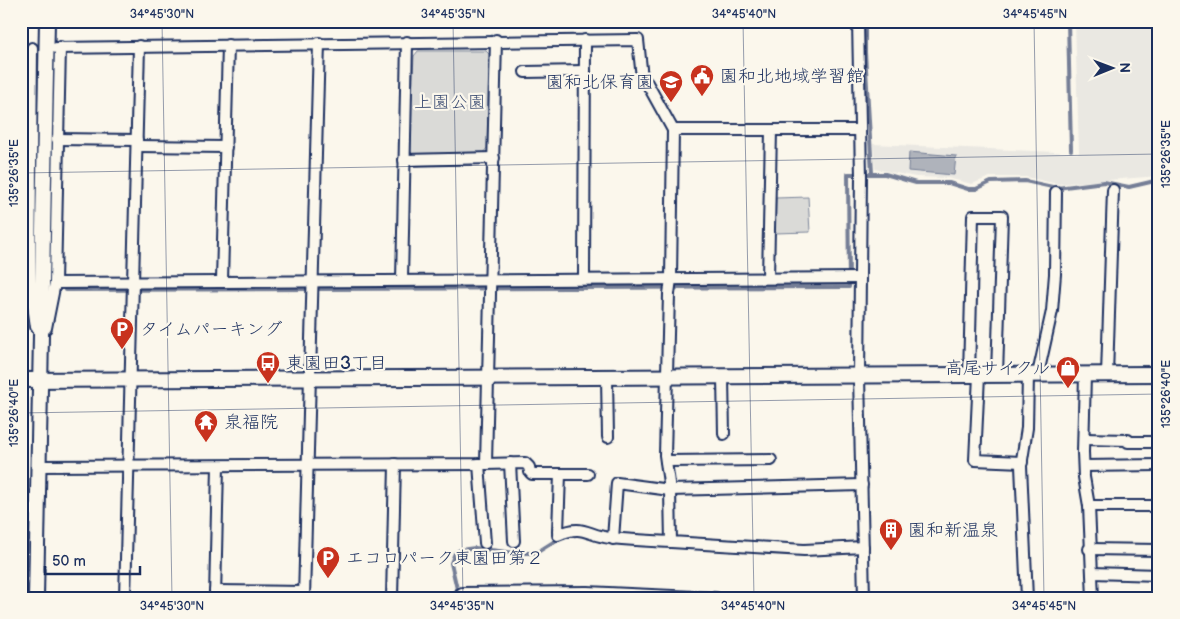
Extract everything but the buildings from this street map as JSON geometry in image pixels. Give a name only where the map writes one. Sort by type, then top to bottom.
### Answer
[{"type":"street","points":[[40,355],[55,283],[51,137],[46,61],[47,21]]},
{"type":"street","points":[[858,21],[860,174],[853,278],[859,376],[864,598]]},
{"type":"street","points":[[485,543],[483,464],[491,285],[496,40]]},
{"type":"street","points":[[36,598],[40,355],[51,137],[58,47],[496,40],[638,40],[642,78],[647,83],[673,130],[666,461],[670,490],[671,542]]},
{"type":"street","points":[[584,279],[585,40]]},
{"type":"street","points":[[402,280],[407,42]]},
{"type":"street","points":[[218,466],[215,594],[304,595],[319,43]]},
{"type":"street","points":[[222,281],[228,45]]},
{"type":"street","points":[[125,598],[139,46]]},
{"type":"street","points":[[30,48],[26,166],[26,283],[40,355]]},
{"type":"street","points":[[525,72],[585,71]]},
{"type":"street","points":[[673,130],[859,130]]},
{"type":"street","points":[[768,278],[771,130]]},
{"type":"street","points":[[51,137],[226,147]]},
{"type":"street","points":[[404,160],[494,158]]},
{"type":"street","points":[[1107,375],[1113,190]]},
{"type":"street","points":[[1027,598],[1022,462],[1028,428],[1033,375],[1052,311],[1055,274],[1056,192]]},
{"type":"street","points":[[997,375],[1002,216],[973,216],[975,460],[1022,462]]},
{"type":"street","points":[[55,283],[132,287],[222,281],[312,286],[402,280],[491,285],[584,279],[670,286],[768,278],[853,278]]},
{"type":"street","points":[[21,380],[1159,374]]},
{"type":"street","points":[[1085,375],[1084,466],[1093,598]]},
{"type":"street","points":[[607,377],[608,437]]},
{"type":"street","points":[[723,377],[724,434]]},
{"type":"street","points":[[1084,440],[1159,442]]},
{"type":"street","points":[[666,461],[771,460]]},
{"type":"street","points":[[510,463],[514,540]]},
{"type":"street","points":[[38,466],[525,463],[532,474],[588,474]]},
{"type":"street","points":[[392,598],[395,464]]},
{"type":"street","points":[[1084,466],[1159,465]]},
{"type":"street","points":[[560,474],[558,534],[575,529],[613,539],[804,550],[863,546]]},
{"type":"street","points":[[613,539],[617,483],[670,490],[862,485]]},
{"type":"street","points":[[1088,506],[1159,506]]},
{"type":"street","points":[[1090,549],[1159,550]]},
{"type":"street","points":[[1092,573],[1159,575]]},
{"type":"street","points":[[456,598],[462,593],[527,594],[587,592],[716,598]]},
{"type":"shaded area","points":[[1075,21],[1159,21],[1159,176],[1058,184],[1026,177],[990,177],[972,184],[948,178],[916,177],[875,169],[873,144],[1079,153]]},
{"type":"shaded area","points":[[909,152],[956,156],[954,175],[908,171]]},
{"type":"green space","name":"上園公園","points":[[418,51],[486,51],[489,54],[487,148],[483,153],[414,155],[409,150],[414,56]]},
{"type":"green space","points":[[808,197],[810,232],[775,233],[776,198]]},
{"type":"green space","points":[[221,596],[297,596],[298,598],[220,598]]},
{"type":"waterway","points":[[865,21],[872,173]]},
{"type":"waterway","points":[[1068,21],[1071,150]]},
{"type":"waterway","points":[[65,290],[849,287],[848,174],[885,174],[916,183],[949,183],[968,189],[976,189],[991,182],[1025,181],[1057,188],[1104,182],[1129,187],[1159,180]]},
{"type":"waterway","points":[[457,589],[451,563],[455,553],[460,550],[475,548],[515,553],[536,553],[555,541]]},
{"type":"place","name":"園和北地域学習館","points":[[702,97]]},
{"type":"place","name":"園和北保育園","points":[[671,103]]},
{"type":"place","name":"タイムパーキング","points":[[122,350]]},
{"type":"place","name":"東園田3丁目","points":[[268,384]]},
{"type":"place","name":"高尾サイクル","points":[[1068,389]]},
{"type":"place","name":"泉福院","points":[[206,443]]},
{"type":"place","name":"園和新温泉","points":[[891,551]]},
{"type":"place","name":"エコロパーク東園田第２","points":[[328,579]]}]
